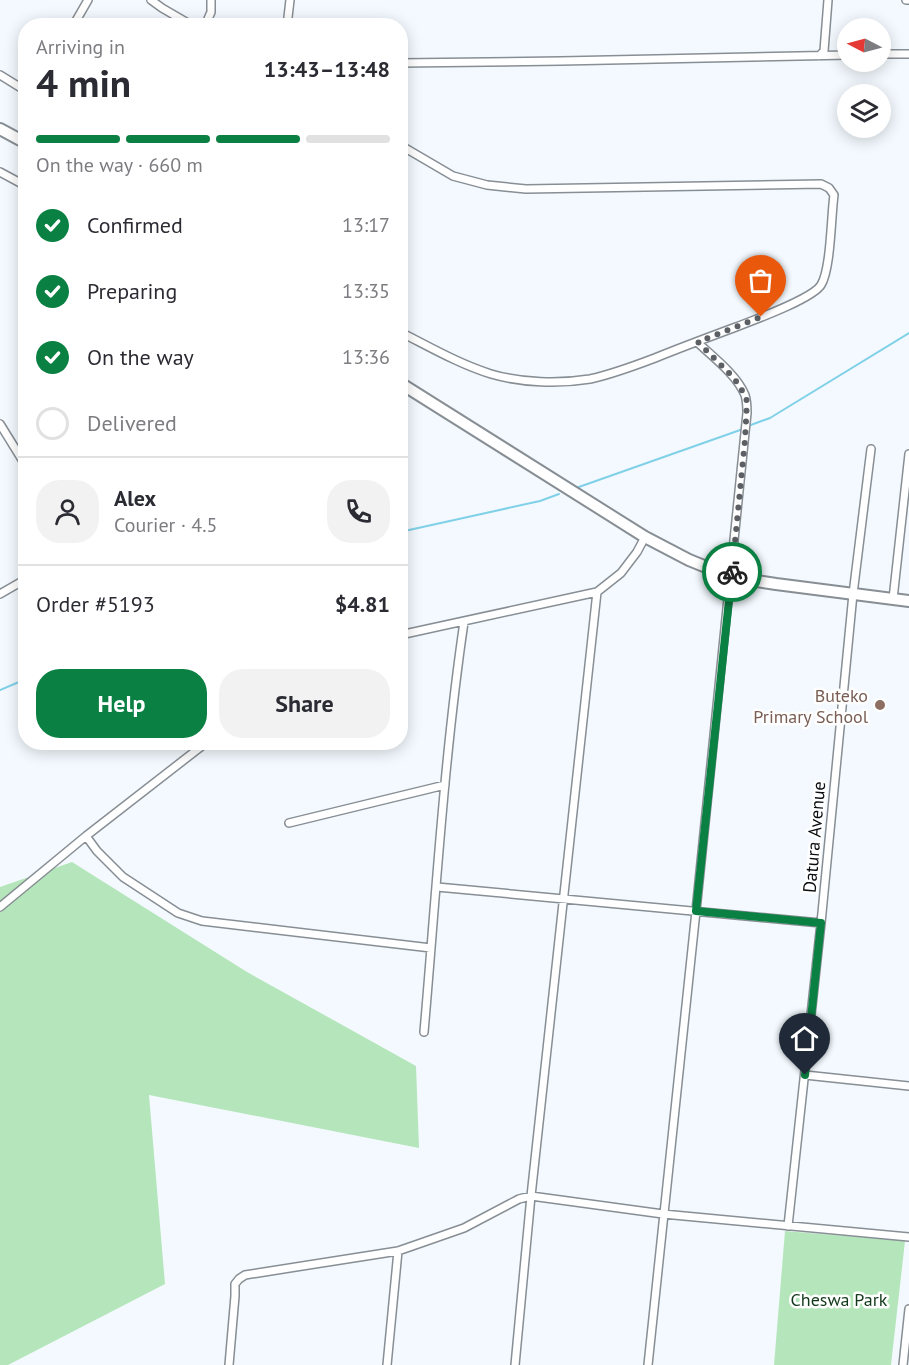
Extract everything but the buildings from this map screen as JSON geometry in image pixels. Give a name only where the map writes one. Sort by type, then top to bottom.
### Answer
[{"type":"main road","points":[[0,129],[18,139]]},
{"type":"main road","points":[[408,388],[645,537],[689,560],[731,577],[909,601]]},
{"type":"street","points":[[78,18],[88,0]]},
{"type":"street","points":[[151,0],[179,18]]},
{"type":"street","points":[[208,18],[212,0]]},
{"type":"street","points":[[288,18],[290,0]]},
{"type":"street","points":[[819,56],[824,51],[828,0]]},
{"type":"street","points":[[891,54],[909,54]]},
{"type":"street","points":[[408,63],[837,55]]},
{"type":"street","points":[[0,75],[18,86]]},
{"type":"street","points":[[408,150],[453,176],[487,185],[512,188],[821,184],[829,188],[834,195],[827,263],[821,286],[815,292],[794,303],[698,342],[605,375],[576,381],[537,382],[494,375],[473,368],[408,336]]},
{"type":"street","points":[[0,172],[18,182]]},
{"type":"street","points":[[648,1365],[746,427],[747,401],[743,392],[734,378],[698,342]]},
{"type":"street","points":[[0,424],[18,453]]},
{"type":"street","name":"Datura Avenue","points":[[788,1226],[821,923],[853,594],[871,449]]},
{"type":"street","points":[[893,599],[909,454]]},
{"type":"street","points":[[408,633],[597,592],[621,573],[645,537]]},
{"type":"street","points":[[0,594],[18,584]]},
{"type":"street","points":[[514,1365],[597,592]]},
{"type":"street","points":[[424,1032],[445,785],[456,675],[464,622]]},
{"type":"street","points":[[0,907],[86,836],[197,750]]},
{"type":"street","points":[[289,823],[445,785]]},
{"type":"street","points":[[86,836],[97,851],[123,877],[178,914],[202,921],[431,948]]},
{"type":"street","points":[[436,887],[821,923]]},
{"type":"street","points":[[805,1075],[909,1086]]},
{"type":"street","points":[[229,1365],[235,1284],[245,1275],[398,1251],[465,1228],[519,1199],[531,1196],[663,1214],[909,1237]]},
{"type":"street","points":[[387,1365],[398,1251]]},
{"type":"street","points":[[903,1365],[909,1309]]},
{"type":"green space","points":[[72,862],[247,972],[416,1066],[419,1148],[149,1095],[165,1284],[8,1365],[0,1365],[0,887]]},
{"type":"green space","name":"Cheswa Park","points":[[785,1231],[905,1241],[891,1365],[774,1365]]},
{"type":"waterway","points":[[748,426],[770,418],[909,333]]},
{"type":"waterway","points":[[576,488],[743,429]]},
{"type":"waterway","points":[[408,530],[540,501],[559,494]]},
{"type":"waterway","points":[[0,690],[18,682]]},
{"type":"way so far","points":[[732,572],[747,401],[734,378],[698,342],[761,317]]},
{"type":"place","name":"Buteko Primary School","points":[[880,705]]},
{"type":"route","points":[[732,572],[696,911],[821,923],[805,1075]]}]
